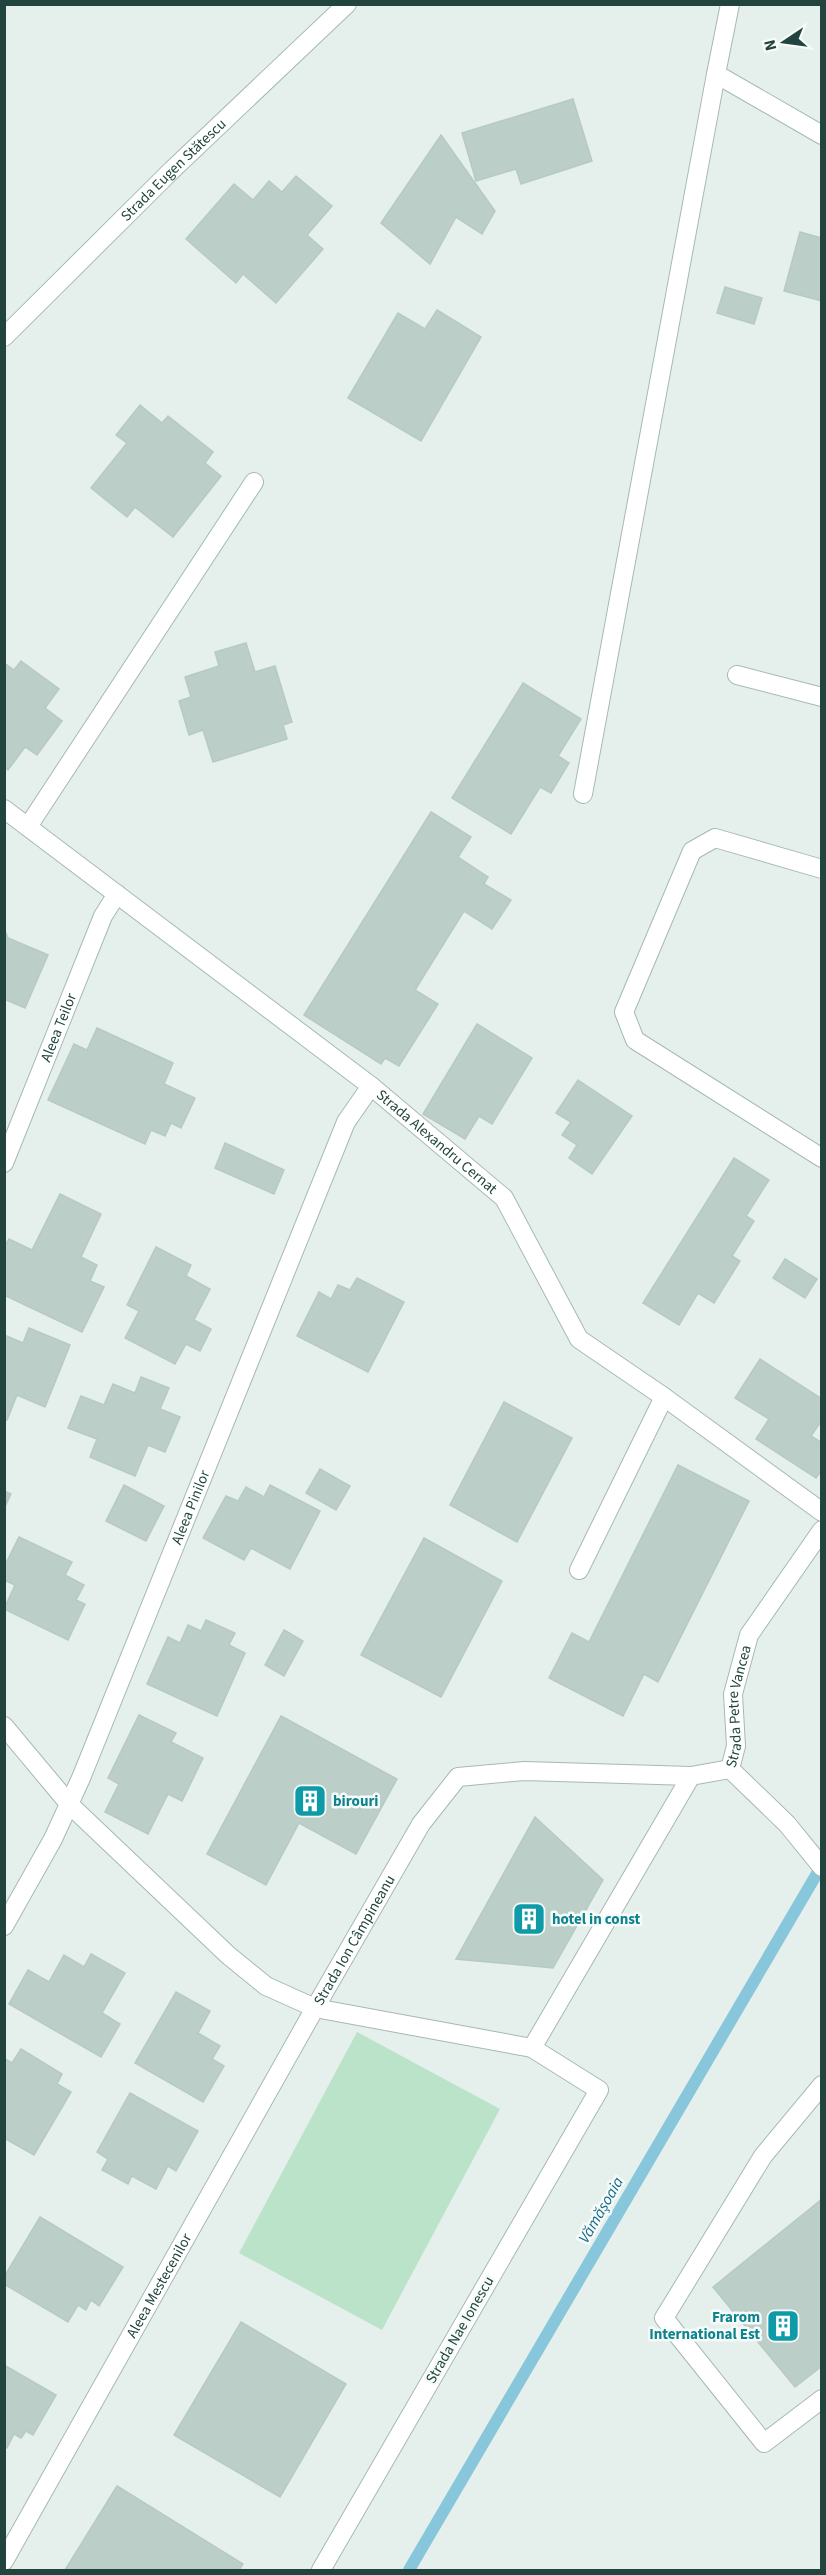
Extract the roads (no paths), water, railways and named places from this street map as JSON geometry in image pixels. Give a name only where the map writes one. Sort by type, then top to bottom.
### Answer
[{"type":"street","name":"Strada Eugen Stătescu","points":[[4,337],[172,170],[347,4]]},
{"type":"street","points":[[583,794],[730,4]]},
{"type":"street","points":[[716,74],[822,135]]},
{"type":"street","points":[[29,825],[254,482]]},
{"type":"street","points":[[737,675],[822,697]]},
{"type":"street","name":"Strada Alexandru Cernat","points":[[4,809],[29,825],[371,1086],[504,1198],[579,1339],[664,1397],[822,1512]]},
{"type":"street","points":[[822,870],[715,838],[692,851],[624,1012],[635,1040],[822,1158]]},
{"type":"street","name":"Aleea Teilor","points":[[4,1163],[103,916],[117,894]]},
{"type":"street","name":"Aleea Pinilor","points":[[4,1926],[70,1804],[346,1122],[371,1086]]},
{"type":"street","points":[[579,1570],[664,1397]]},
{"type":"street","name":"Strada Petre Vancea","points":[[822,1530],[749,1635],[733,1694],[736,1746],[730,1768],[788,1824],[822,1867]]},
{"type":"street","name":"Strada Ion Câmpineanu","points":[[4,1726],[70,1804],[228,1955],[266,1986],[315,2008],[421,1824],[458,1777],[524,1771],[691,1776],[730,1768]]},
{"type":"street","points":[[315,2008],[532,2048],[691,1776]]},
{"type":"street","name":"Aleea Mestecenilor","points":[[4,2561],[315,2008]]},
{"type":"street","name":"Strada Nae Ionescu","points":[[321,2571],[599,2090],[532,2048]]},
{"type":"street","points":[[822,2085],[763,2156],[664,2318],[764,2443],[822,2399]]},
{"type":"waterway","name":"Vămășoaia","points":[[409,2570],[822,1865]]},
{"type":"place","name":"birouri","points":[[310,1801]]},
{"type":"place","name":"hotel in const","points":[[529,1919]]},
{"type":"place","name":"Frarom International Est","points":[[783,2326]]}]
